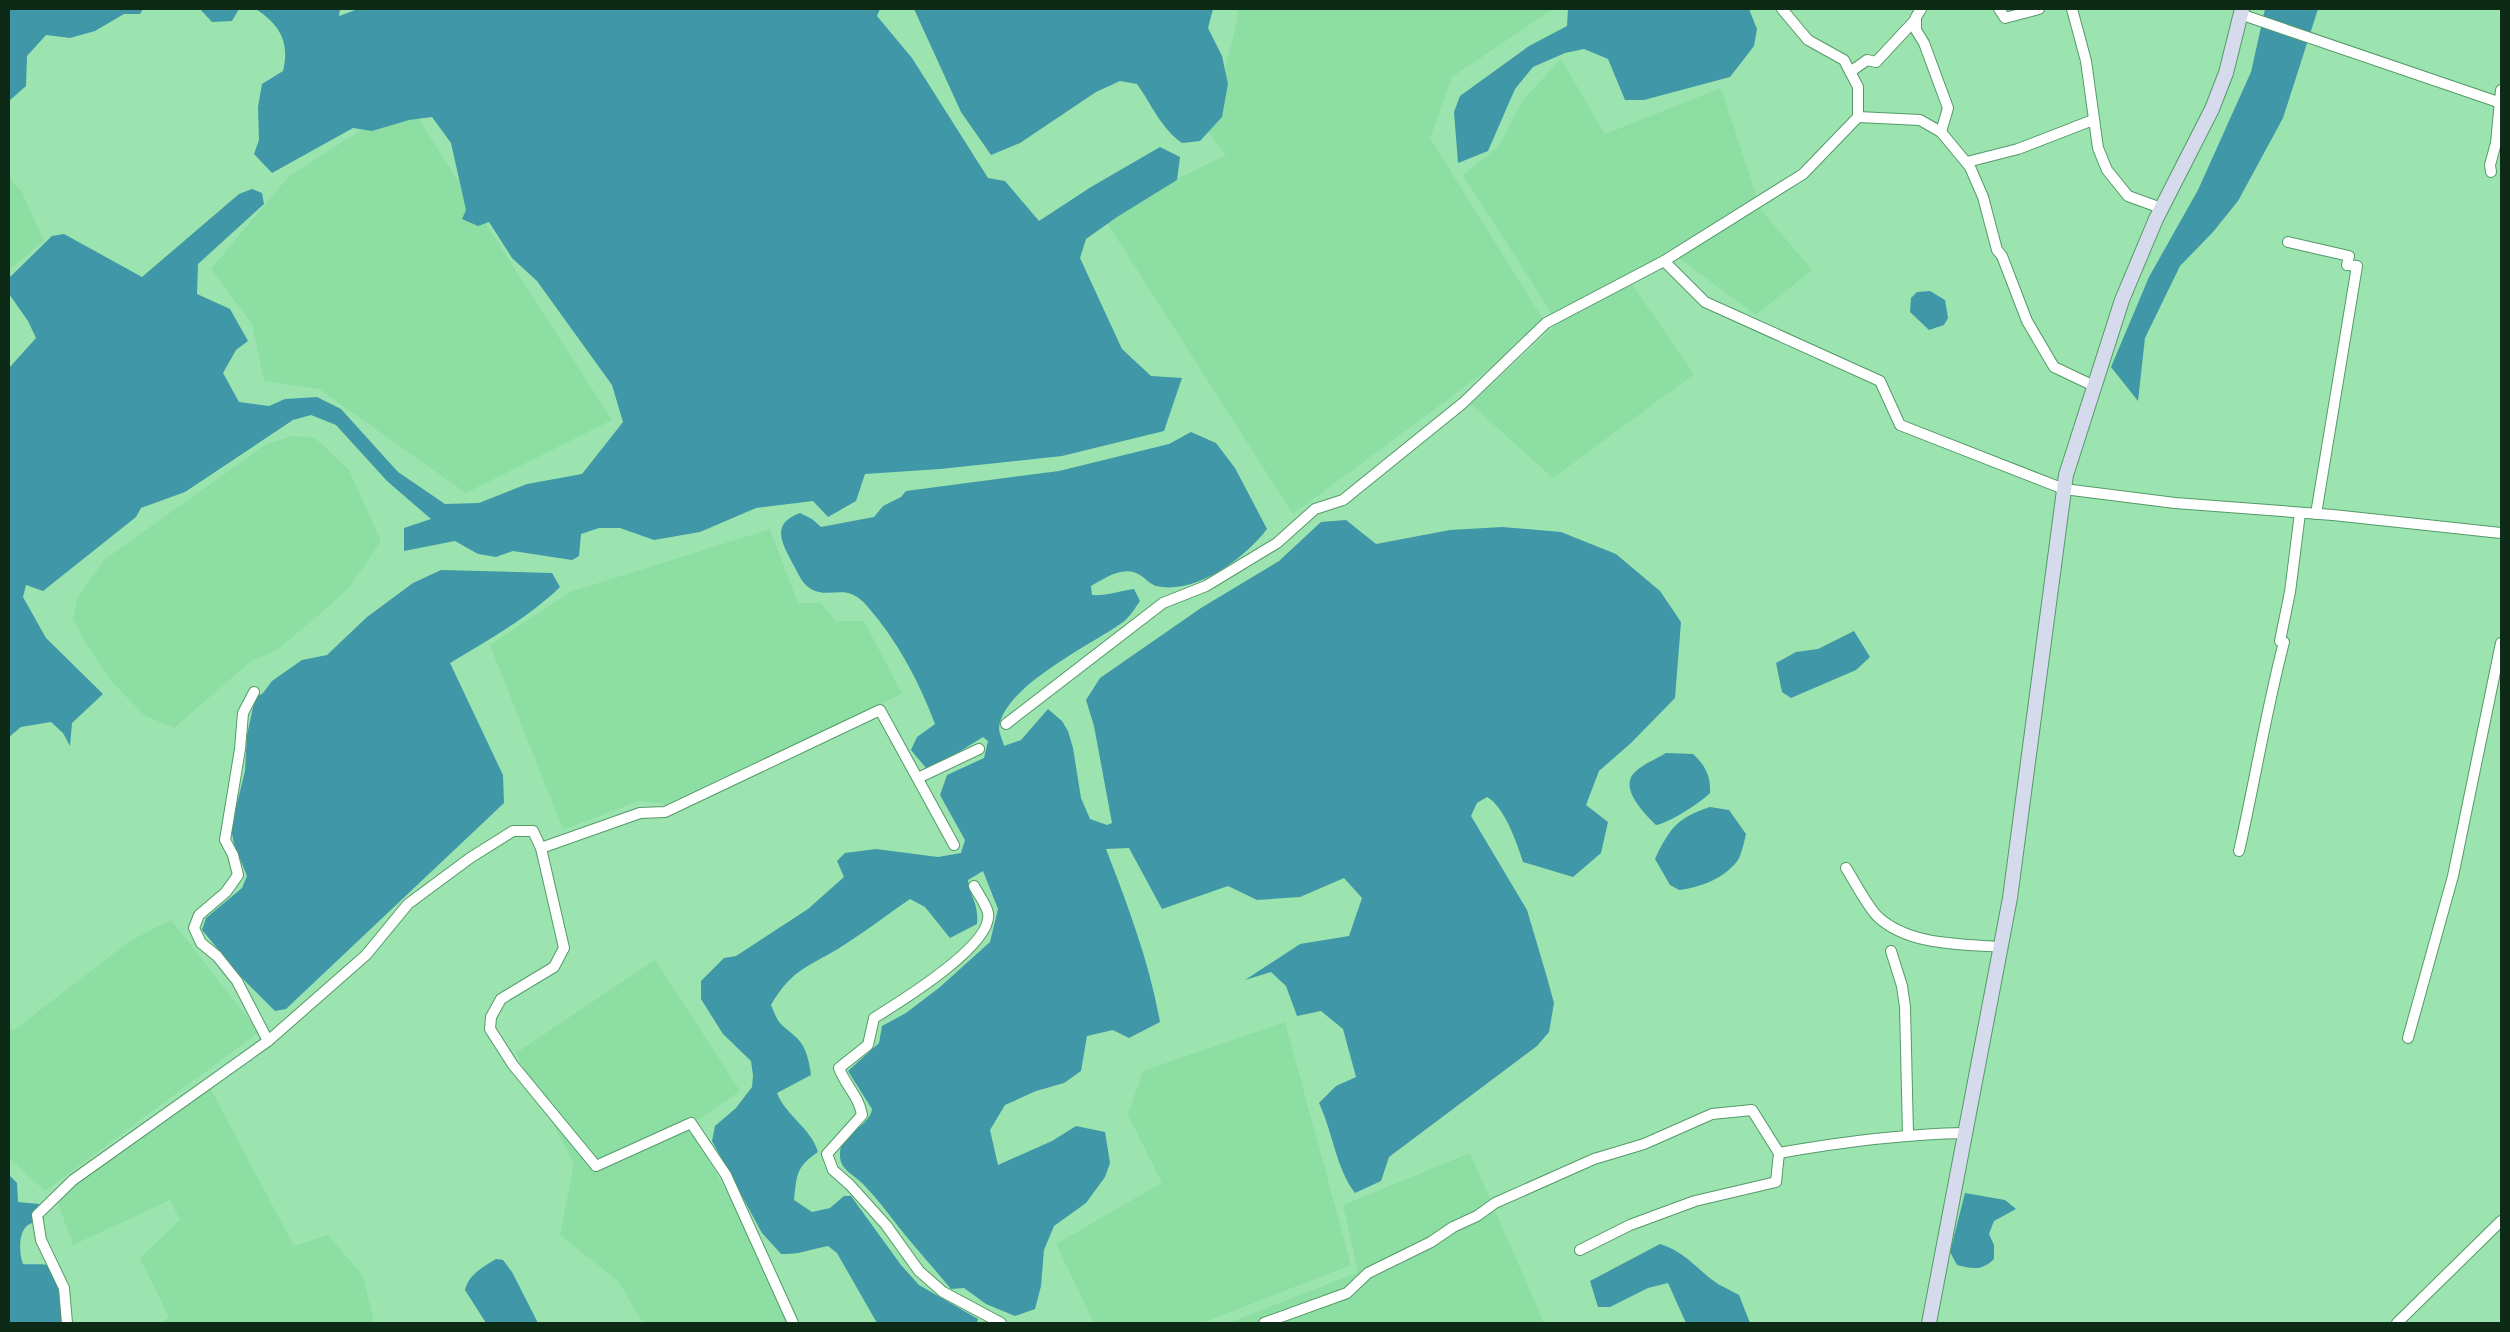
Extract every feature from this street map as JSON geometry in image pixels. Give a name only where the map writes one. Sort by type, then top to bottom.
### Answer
[{"type":"street","points":[[1006,724],[1163,603],[1206,586],[1277,543],[1315,509],[1343,500],[1463,403],[1546,323],[1664,261],[1803,174],[1858,117],[1858,87],[1844,60],[1808,40],[1782,9]]},
{"type":"street","points":[[1850,72],[1867,60],[1876,62],[1916,19],[1920,9]]},
{"type":"street","points":[[1999,9],[2005,18],[2038,9]]},
{"type":"street","points":[[2072,9],[2086,62],[2098,148],[2107,170],[2128,196],[2161,208]]},
{"type":"street","points":[[1929,1323],[2010,898],[2066,475],[2106,345],[2122,300],[2161,208],[2223,82],[2241,12],[2500,103]]},
{"type":"street","points":[[1916,19],[1916,30],[1924,43],[1948,108],[1941,132]]},
{"type":"street","points":[[2492,172],[2490,165],[2496,143],[2501,90]]},
{"type":"street","points":[[1858,117],[1920,120],[1941,132],[1966,162],[1983,197],[1997,250],[2002,256],[2026,321],[2054,367],[2094,386]]},
{"type":"street","points":[[1966,162],[2018,149],[2093,120]]},
{"type":"street","points":[[2288,242],[2349,256],[2347,265],[2356,266],[2316,514]]},
{"type":"street","points":[[1664,261],[1706,302],[1880,381],[1900,425],[2064,489],[2175,503],[2316,514],[2501,533]]},
{"type":"street","points":[[2239,851],[2259,764],[2272,687],[2284,642],[2280,641],[2290,592],[2300,513]]},
{"type":"street","points":[[2408,1038],[2453,876],[2501,643]]},
{"type":"street","points":[[254,692],[243,713],[240,749],[225,840],[233,855],[238,875],[226,892],[199,915],[194,928],[201,943],[217,956],[237,981],[268,1041]]},
{"type":"street","points":[[541,848],[640,813],[665,812],[880,710],[954,845]]},
{"type":"street","points":[[918,778],[979,749]]},
{"type":"street","points":[[67,1323],[64,1288],[41,1240],[36,1215],[73,1180],[268,1041],[366,955],[408,904],[470,858],[513,831],[533,831],[541,848],[564,948],[554,967],[501,999],[491,1017],[490,1029],[513,1065],[596,1166],[691,1123],[726,1175],[793,1323]]},
{"type":"street","points":[[1846,868],[1878,917],[1905,933],[1945,943],[2001,946]]},
{"type":"street","points":[[974,886],[988,914],[986,925],[965,954],[921,988],[874,1018],[868,1045],[839,1068],[842,1076],[860,1101],[862,1115],[827,1154],[834,1170],[886,1225],[919,1271],[943,1292],[1000,1323]]},
{"type":"street","points":[[1891,951],[1902,986],[1905,1007],[1908,1134]]},
{"type":"street","points":[[1264,1323],[1347,1293],[1368,1273],[1431,1242],[1453,1227],[1477,1216],[1495,1203],[1594,1159],[1644,1144],[1712,1114],[1752,1110],[1779,1153],[1776,1182],[1695,1202],[1630,1225],[1580,1250]]},
{"type":"street","points":[[1779,1153],[1844,1141],[1908,1134],[1965,1133]]},
{"type":"street","points":[[2397,1323],[2501,1222]]},
{"type":"shaded area","points":[[1237,9],[1553,9],[1452,77],[1430,138],[1547,326],[1293,514],[1102,215],[1226,155],[1209,133],[1237,22]]},
{"type":"shaded area","points":[[1561,59],[1605,134],[1721,88],[1761,210],[1812,270],[1756,315],[1679,258],[1631,283],[1694,374],[1553,478],[1471,404],[1558,323],[1463,175],[1499,146],[1523,100]]},
{"type":"shaded area","points":[[407,101],[612,420],[466,493],[319,389],[264,381],[252,324],[211,269],[289,176]]},
{"type":"shaded area","points":[[9,177],[22,192],[44,241],[9,270]]},
{"type":"shaded area","points":[[293,436],[315,438],[349,470],[381,541],[349,588],[277,650],[251,661],[174,728],[144,715],[112,682],[82,637],[73,619],[77,599],[104,560],[266,444]]},
{"type":"shaded area","points":[[770,529],[798,603],[821,603],[836,621],[864,621],[902,694],[665,804],[638,801],[563,830],[490,645],[570,592]]},
{"type":"shaded area","points":[[171,920],[259,1032],[45,1191],[9,1158],[9,1027],[13,1031],[130,941]]},
{"type":"shaded area","points":[[655,960],[740,1091],[689,1126],[740,1216],[787,1323],[643,1323],[618,1281],[560,1235],[574,1164],[516,1053]]},
{"type":"shaded area","points":[[1285,1022],[1351,1265],[1202,1323],[1094,1323],[1056,1244],[1162,1183],[1128,1115],[1143,1071]]},
{"type":"shaded area","points":[[209,1086],[294,1246],[328,1235],[363,1276],[374,1323],[161,1323],[169,1317],[140,1258],[180,1220],[170,1200],[73,1245],[56,1198]]},
{"type":"shaded area","points":[[1470,1153],[1544,1323],[1229,1323],[1358,1272],[1343,1205]]},
{"type":"water","points":[[9,9],[143,9],[140,14],[124,14],[95,31],[70,38],[46,35],[27,56],[26,86],[9,101]]},
{"type":"water","points":[[200,9],[239,9],[232,21],[212,22]]},
{"type":"water","points":[[256,9],[340,9],[339,16],[358,9],[880,9],[877,16],[912,58],[988,178],[1005,181],[1039,221],[1091,187],[1160,147],[1180,157],[1177,180],[1117,217],[1086,239],[1080,258],[1122,349],[1151,376],[1182,378],[1164,431],[1062,456],[940,469],[865,474],[856,501],[828,517],[813,501],[756,508],[700,532],[654,540],[620,528],[599,528],[581,534],[579,556],[572,560],[513,551],[496,557],[478,554],[455,541],[404,551],[404,528],[431,519],[387,481],[336,425],[311,415],[293,420],[185,492],[141,508],[136,517],[43,591],[26,585],[23,597],[46,638],[103,694],[72,723],[70,746],[63,733],[51,722],[21,727],[9,737],[9,368],[36,338],[28,321],[9,294],[9,278],[52,236],[64,234],[142,277],[239,194],[252,189],[262,193],[264,204],[198,264],[197,294],[230,309],[248,341],[236,350],[223,373],[239,402],[269,406],[285,399],[317,397],[341,409],[398,472],[445,504],[479,503],[527,484],[582,474],[623,422],[612,385],[537,281],[512,258],[489,222],[478,226],[462,219],[466,210],[451,143],[432,117],[409,120],[372,131],[353,128],[272,173],[254,154],[259,140],[258,107],[262,84],[283,71],[285,61],[284,43],[281,35],[271,21]]},
{"type":"water","points":[[914,9],[1213,9],[1208,28],[1222,56],[1228,84],[1222,117],[1200,141],[1182,143],[1162,123],[1137,84],[1120,81],[1096,92],[1020,143],[991,155],[961,112]]},
{"type":"water","points":[[1568,9],[1749,9],[1757,29],[1754,46],[1730,77],[1644,100],[1625,100],[1608,59],[1584,49],[1565,53],[1533,67],[1515,89],[1488,151],[1458,163],[1454,112],[1460,96],[1529,46],[1567,26]]},
{"type":"water","points":[[2265,9],[2318,9],[2283,118],[2238,201],[2213,232],[2180,266],[2145,338],[2138,401],[2111,367],[2149,277],[2198,190],[2251,72]]},
{"type":"water","points":[[1930,291],[1945,300],[1948,318],[1944,325],[1929,330],[1910,312],[1911,298],[1917,292]]},
{"type":"water","points":[[1191,432],[1216,443],[1235,468],[1267,529],[1258,540],[1233,562],[1203,580],[1187,585],[1156,586],[1140,575],[1127,571],[1109,576],[1091,586],[1092,595],[1134,589],[1140,601],[1123,622],[1032,682],[1004,712],[999,728],[1004,746],[1021,740],[1048,709],[1062,721],[1068,731],[1073,748],[1081,798],[1090,819],[1107,825],[1112,823],[1094,726],[1086,700],[1100,678],[1201,608],[1279,561],[1321,522],[1346,520],[1376,544],[1450,530],[1502,527],[1561,532],[1616,554],[1660,591],[1681,622],[1675,698],[1631,743],[1599,771],[1586,805],[1608,822],[1601,853],[1573,877],[1523,862],[1509,826],[1499,808],[1487,797],[1477,803],[1471,816],[1527,910],[1554,1003],[1549,1032],[1537,1046],[1389,1157],[1381,1181],[1355,1193],[1343,1173],[1319,1103],[1336,1086],[1356,1077],[1343,1029],[1321,1011],[1297,1016],[1286,986],[1271,972],[1245,980],[1300,944],[1349,936],[1362,898],[1344,878],[1300,897],[1257,900],[1228,886],[1162,909],[1129,848],[1106,849],[1144,955],[1160,1022],[1129,1038],[1113,1030],[1087,1036],[1081,1071],[1064,1083],[1036,1091],[1005,1105],[990,1130],[998,1165],[1052,1141],[1076,1126],[1105,1132],[1110,1163],[1105,1177],[1086,1203],[1054,1226],[1044,1250],[1041,1286],[1035,1309],[1015,1316],[986,1304],[964,1288],[951,1289],[875,1197],[847,1171],[840,1159],[841,1147],[849,1136],[866,1121],[872,1109],[848,1071],[879,1043],[882,1026],[906,1013],[940,987],[990,942],[998,909],[983,871],[968,880],[976,905],[977,924],[950,938],[925,907],[910,899],[852,940],[795,975],[779,992],[771,1005],[779,1022],[803,1046],[811,1075],[777,1093],[786,1109],[810,1136],[818,1152],[805,1162],[799,1172],[794,1200],[812,1212],[830,1208],[844,1196],[851,1196],[901,1265],[919,1285],[978,1319],[977,1323],[877,1323],[837,1253],[828,1246],[799,1253],[781,1254],[762,1233],[712,1141],[715,1126],[736,1108],[752,1087],[753,1075],[751,1061],[723,1034],[701,999],[701,981],[724,958],[736,956],[808,909],[844,877],[837,861],[845,853],[876,849],[938,857],[961,853],[965,840],[940,795],[947,775],[984,758],[988,741],[983,737],[946,760],[926,768],[911,750],[917,737],[935,724],[922,692],[897,647],[867,606],[852,594],[818,592],[805,584],[782,542],[782,528],[791,517],[800,513],[812,519],[821,527],[874,517],[883,506],[901,497],[906,491],[1059,471],[1169,444]]},
{"type":"water","points":[[441,570],[552,573],[560,587],[521,619],[450,663],[503,775],[504,803],[286,1009],[275,1011],[243,979],[202,930],[206,918],[242,888],[247,876],[234,844],[231,828],[245,771],[247,735],[255,698],[263,693],[272,681],[302,660],[327,655],[367,617],[413,583]]},
{"type":"water","points":[[1854,631],[1870,657],[1856,670],[1791,698],[1782,692],[1776,663],[1796,652],[1818,649]]},
{"type":"water","points":[[1666,753],[1693,754],[1706,771],[1710,793],[1669,821],[1656,825],[1640,808],[1631,793],[1630,785],[1631,778],[1638,769]]},
{"type":"water","points":[[1710,807],[1729,810],[1746,834],[1741,854],[1732,867],[1719,877],[1696,887],[1679,890],[1670,885],[1655,859],[1670,832],[1682,820]]},
{"type":"water","points":[[9,1175],[17,1183],[18,1202],[39,1204],[44,1218],[28,1225],[22,1233],[20,1249],[23,1264],[50,1265],[62,1270],[67,1284],[71,1323],[9,1323]]},
{"type":"water","points":[[1965,1193],[2005,1200],[2016,1209],[1994,1221],[1989,1234],[1994,1245],[1994,1259],[1985,1266],[1977,1268],[1957,1265],[1950,1252]]},
{"type":"water","points":[[1660,1244],[1684,1256],[1718,1284],[1739,1295],[1750,1323],[1686,1323],[1668,1283],[1648,1288],[1610,1307],[1598,1307],[1590,1281]]},
{"type":"water","points":[[496,1259],[503,1260],[512,1272],[538,1323],[486,1323],[465,1290],[473,1275]]}]
